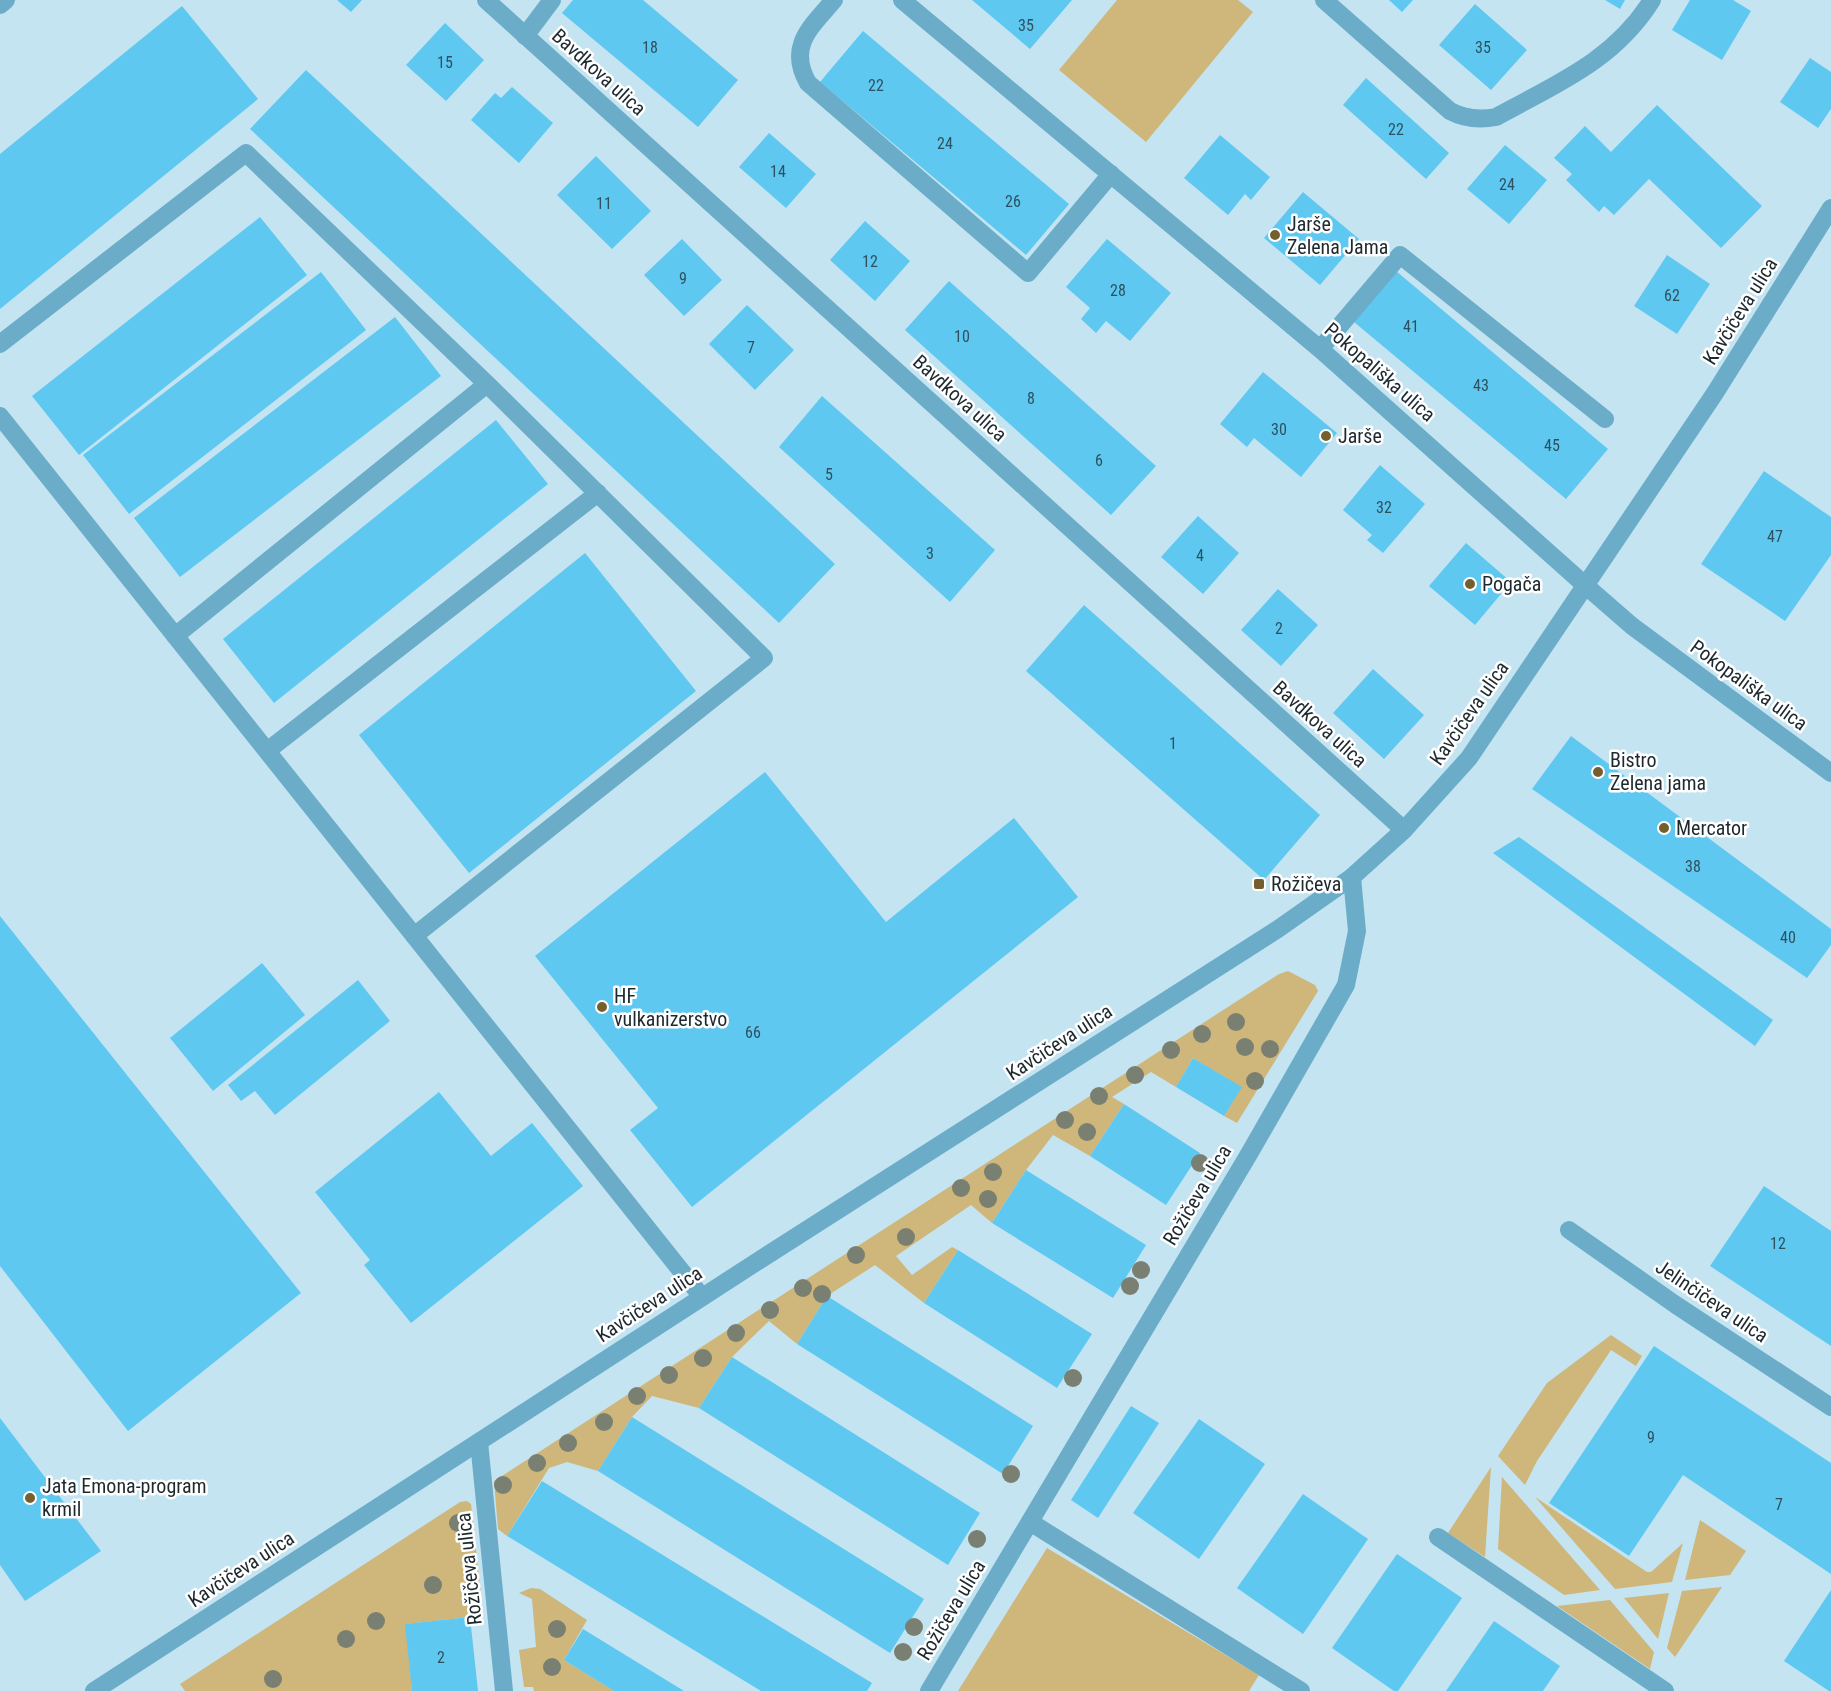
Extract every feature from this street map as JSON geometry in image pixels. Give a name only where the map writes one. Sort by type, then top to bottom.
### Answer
[{"type":"street","points":[[0,5],[6,0]]},
{"type":"street","name":"Bavdkova ulica","points":[[486,0],[1404,830]]},
{"type":"street","points":[[525,36],[552,0]]},
{"type":"street","points":[[834,0],[808,29],[801,44],[800,67],[808,83],[1028,273],[1111,174]]},
{"type":"street","name":"Pokopališka ulica","points":[[903,0],[1320,349],[1632,626],[1831,773]]},
{"type":"street","points":[[1324,0],[1450,111],[1470,118],[1496,117],[1592,64],[1628,34],[1652,0]]},
{"type":"street","points":[[0,344],[246,153],[487,384],[764,658],[414,936]]},
{"type":"street","name":"Kavčičeva ulica","points":[[94,1691],[702,1297],[1278,929],[1352,878],[1404,830],[1469,758],[1715,393],[1831,208]]},
{"type":"street","points":[[1320,349],[1400,255],[1605,418]]},
{"type":"street","points":[[175,636],[487,384]]},
{"type":"street","points":[[0,416],[702,1297]]},
{"type":"street","points":[[267,751],[598,494]]},
{"type":"street","name":"Rožičeva ulica","points":[[929,1691],[1346,985],[1357,931],[1352,878]]},
{"type":"street","name":"Jelinčičeva ulica","points":[[1569,1230],[1676,1305],[1831,1407]]},
{"type":"street","name":"Rožičeva ulica","points":[[479,1442],[504,1691]]},
{"type":"street","points":[[1030,1522],[1301,1691]]},
{"type":"street","points":[[1438,1537],[1665,1691]]},
{"type":"shaded area","points":[[1117,0],[1238,0],[1253,12],[1146,142],[1059,70]]},
{"type":"shaded area","points":[[1288,971],[1315,985],[1318,991],[1237,1123],[1224,1116],[1241,1087],[1193,1058],[1176,1087],[1151,1072],[1112,1097],[1124,1104],[1090,1156],[1053,1135],[1026,1170],[992,1223],[971,1205],[896,1256],[912,1275],[952,1247],[958,1250],[924,1303],[875,1265],[827,1296],[797,1344],[769,1321],[732,1357],[699,1408],[652,1396],[632,1417],[598,1471],[567,1462],[549,1468],[507,1536],[498,1529],[494,1481],[1279,974]]},
{"type":"shaded area","points":[[1611,1335],[1642,1356],[1636,1366],[1611,1350],[1537,1461],[1525,1485],[1498,1456],[1547,1383]]},
{"type":"shaded area","points":[[1491,1467],[1485,1557],[1448,1533]]},
{"type":"shaded area","points":[[1502,1477],[1600,1590],[1564,1595],[1498,1549]]},
{"type":"shaded area","points":[[1535,1497],[1647,1572],[1651,1572],[1683,1543],[1672,1582],[1615,1589]]},
{"type":"shaded area","points":[[467,1501],[471,1504],[481,1595],[470,1617],[406,1624],[412,1691],[185,1691],[180,1684],[460,1502]]},
{"type":"shaded area","points":[[1700,1520],[1746,1551],[1730,1575],[1685,1580]]},
{"type":"shaded area","points":[[1047,1548],[1259,1675],[1249,1691],[958,1691]]},
{"type":"shaded area","points":[[1722,1587],[1675,1657],[1667,1648],[1682,1591]]},
{"type":"shaded area","points":[[531,1588],[540,1589],[587,1620],[564,1660],[614,1691],[534,1691],[533,1687],[524,1687],[519,1650],[536,1647],[532,1599],[519,1593]]},
{"type":"shaded area","points":[[1669,1593],[1658,1639],[1624,1598]]},
{"type":"shaded area","points":[[1610,1600],[1654,1652],[1650,1669],[1557,1606]]},
{"type":"building","points":[[337,0],[362,0],[351,12]]},
{"type":"building","points":[[573,0],[643,0],[738,80],[698,127],[562,13]]},
{"type":"building","points":[[972,0],[1072,0],[1030,49]]},
{"type":"building","points":[[1389,0],[1413,0],[1402,12]]},
{"type":"building","points":[[1605,0],[1625,0],[1620,9]]},
{"type":"building","points":[[1690,0],[1733,0],[1751,11],[1722,60],[1672,30]]},
{"type":"building","points":[[1475,4],[1527,50],[1491,90],[1439,45]]},
{"type":"building","points":[[182,6],[258,99],[0,309],[0,154]]},
{"type":"building","points":[[445,23],[484,60],[446,101],[406,65]]},
{"type":"building","points":[[863,31],[1069,204],[1026,255],[820,82]]},
{"type":"building","points":[[1810,58],[1831,72],[1831,109],[1818,128],[1780,102]]},
{"type":"building","points":[[306,70],[835,564],[779,623],[250,129]]},
{"type":"building","points":[[1366,78],[1449,153],[1426,179],[1343,105]]},
{"type":"building","points":[[512,87],[553,123],[519,163],[471,120],[495,93],[501,98]]},
{"type":"building","points":[[1657,105],[1762,206],[1721,248],[1649,179],[1614,215],[1604,206],[1599,212],[1566,180],[1572,174],[1554,158],[1585,126],[1611,152]]},
{"type":"building","points":[[769,133],[816,174],[786,208],[739,167]]},
{"type":"building","points":[[1220,135],[1270,177],[1251,200],[1245,194],[1228,215],[1184,178]]},
{"type":"building","points":[[1505,145],[1547,180],[1509,224],[1467,189]]},
{"type":"building","points":[[596,156],[651,211],[612,249],[557,195]]},
{"type":"building","points":[[1303,192],[1359,239],[1320,285],[1264,238]]},
{"type":"building","points":[[260,217],[307,275],[79,455],[32,396]]},
{"type":"building","points":[[865,221],[910,261],[875,301],[830,260]]},
{"type":"building","points":[[682,239],[722,280],[684,316],[644,275]]},
{"type":"building","points":[[1107,239],[1171,293],[1130,341],[1106,321],[1096,333],[1081,319],[1090,308],[1066,287]]},
{"type":"building","points":[[1667,255],[1710,284],[1677,334],[1634,306]]},
{"type":"building","points":[[1396,271],[1608,449],[1566,499],[1354,322]]},
{"type":"building","points":[[321,272],[366,330],[129,514],[83,455]]},
{"type":"building","points":[[949,281],[1156,466],[1111,515],[905,330]]},
{"type":"building","points":[[747,305],[794,350],[755,390],[709,344]]},
{"type":"building","points":[[395,317],[441,376],[180,577],[134,518]]},
{"type":"building","points":[[1263,372],[1337,433],[1301,477],[1254,438],[1247,447],[1220,424]]},
{"type":"building","points":[[822,396],[995,550],[950,602],[779,447]]},
{"type":"building","points":[[496,420],[548,484],[274,703],[223,639]]},
{"type":"building","points":[[1380,465],[1425,504],[1383,553],[1367,540],[1372,535],[1343,510]]},
{"type":"building","points":[[1764,471],[1831,517],[1831,555],[1785,621],[1701,564]]},
{"type":"building","points":[[1198,516],[1239,553],[1203,594],[1161,557]]},
{"type":"building","name":"Pogača","points":[[1466,543],[1511,582],[1475,625],[1429,586]]},
{"type":"building","points":[[585,553],[696,691],[469,873],[359,735]]},
{"type":"building","points":[[1278,589],[1318,625],[1281,666],[1241,630]]},
{"type":"building","points":[[1084,605],[1320,815],[1264,880],[1026,671]]},
{"type":"building","points":[[1373,669],[1424,715],[1384,759],[1333,713]]},
{"type":"building","points":[[1571,736],[1831,929],[1831,945],[1807,978],[1532,789]]},
{"type":"building","points":[[765,772],[886,922],[1014,818],[1078,897],[692,1207],[630,1130],[658,1108],[535,956]]},
{"type":"building","points":[[1519,837],[1773,1020],[1755,1046],[1493,853]]},
{"type":"building","points":[[0,916],[301,1293],[128,1431],[0,1266]]},
{"type":"building","points":[[262,963],[305,1015],[213,1091],[170,1038]]},
{"type":"building","points":[[358,980],[390,1021],[275,1115],[255,1091],[241,1101],[228,1085]]},
{"type":"building","points":[[1193,1058],[1242,1087],[1224,1116],[1176,1087]]},
{"type":"building","points":[[439,1092],[491,1156],[532,1123],[583,1186],[411,1323],[364,1265],[370,1260],[315,1192]]},
{"type":"building","points":[[1124,1104],[1200,1153],[1166,1205],[1090,1156]]},
{"type":"building","points":[[1026,1170],[1146,1245],[1113,1298],[992,1223]]},
{"type":"building","points":[[1764,1186],[1831,1231],[1831,1346],[1710,1266]]},
{"type":"building","points":[[958,1250],[1092,1334],[1057,1388],[924,1303]]},
{"type":"building","points":[[827,1296],[1033,1426],[1003,1474],[797,1344]]},
{"type":"building","points":[[1654,1346],[1831,1463],[1831,1574],[1683,1475],[1629,1556],[1549,1503]]},
{"type":"building","points":[[732,1357],[980,1513],[948,1565],[699,1408]]},
{"type":"building","points":[[1131,1406],[1159,1423],[1098,1518],[1071,1500]]},
{"type":"building","points":[[632,1417],[924,1599],[890,1653],[598,1471]]},
{"type":"building","name":"Jata Emona-program krmil","points":[[0,1418],[101,1551],[25,1601],[0,1565]]},
{"type":"building","points":[[1199,1419],[1265,1464],[1199,1559],[1133,1513]]},
{"type":"building","points":[[542,1481],[872,1683],[867,1691],[761,1691],[507,1536]]},
{"type":"building","points":[[1303,1494],[1368,1539],[1303,1634],[1237,1588]]},
{"type":"building","points":[[1397,1554],[1462,1598],[1398,1691],[1394,1691],[1332,1648]]},
{"type":"building","points":[[1831,1590],[1831,1691],[1829,1691],[1784,1661]]},
{"type":"building","points":[[470,1617],[478,1691],[412,1691],[405,1624]]},
{"type":"building","points":[[1494,1621],[1560,1666],[1543,1691],[1446,1691]]},
{"type":"building","points":[[583,1629],[684,1691],[614,1691],[564,1660]]},
{"type":"place","name":"Jarše Zelena Jama","points":[[1275,235]]},
{"type":"place","name":"Jarše","points":[[1326,436]]},
{"type":"place","name":"Pogača","points":[[1470,584]]},
{"type":"place","name":"Bistro Zelena jama","points":[[1598,772]]},
{"type":"place","name":"Mercator","points":[[1664,828]]},
{"type":"place","name":"Rožičeva","points":[[1259,884]]},
{"type":"place","name":"HF vulkanizerstvo","points":[[602,1007]]},
{"type":"place","name":"Jata Emona-program krmil","points":[[30,1498]]}]
